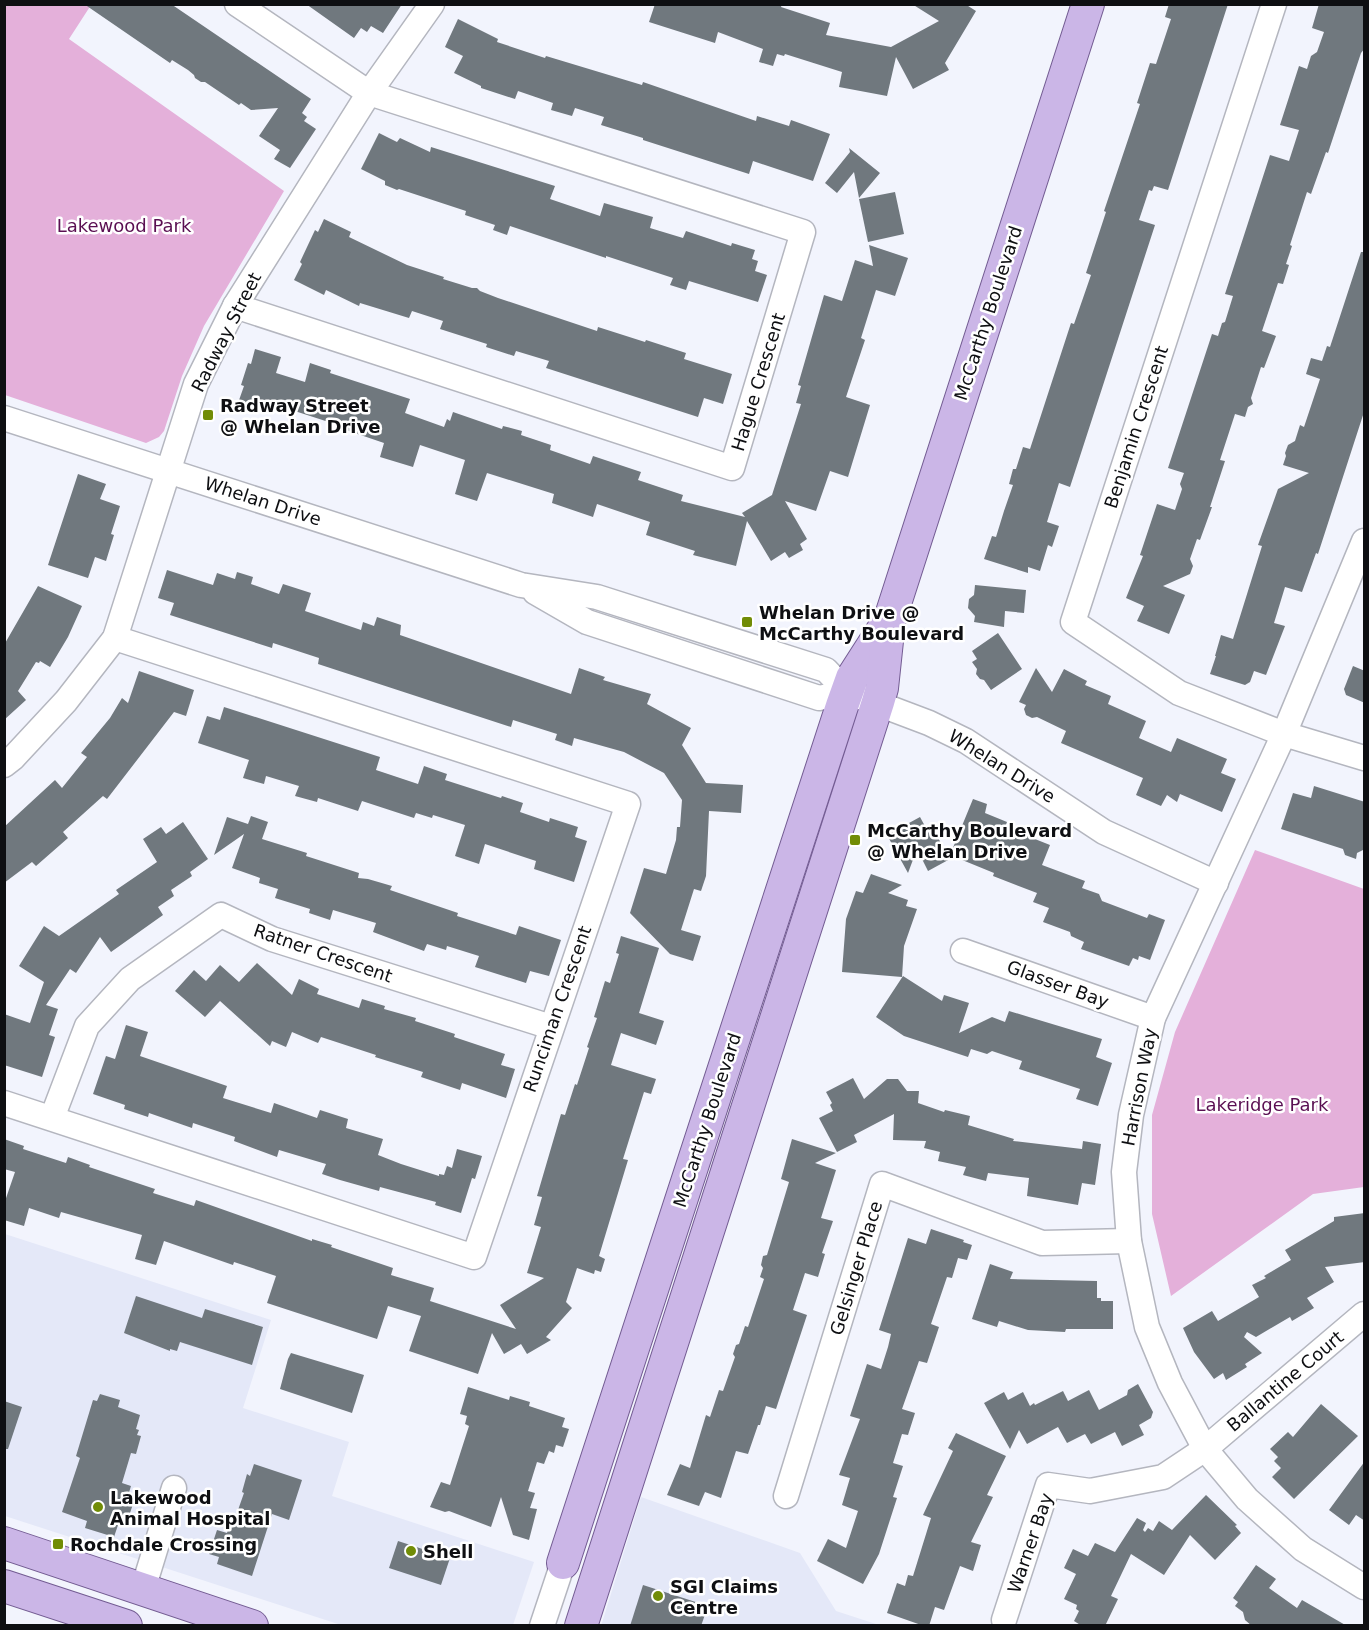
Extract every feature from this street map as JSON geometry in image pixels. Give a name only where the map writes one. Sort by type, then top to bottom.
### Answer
[{"type":"main road","name":"McCarthy Boulevard","points":[[581,1626],[878,702],[882,688],[889,622],[1088,4]]},
{"type":"main road","name":"McCarthy Boulevard","points":[[563,1563],[847,692],[852,678],[889,622]]},
{"type":"main road","points":[[4,1543],[252,1626]]},
{"type":"main road","points":[[4,1586],[126,1626]]},
{"type":"street","points":[[237,4],[369,93]]},
{"type":"street","name":"Radway Street","points":[[4,765],[14,758],[66,701],[115,638],[196,384],[235,306],[369,93],[432,4]]},
{"type":"street","name":"Benjamin Crescent","points":[[1274,4],[1073,622],[1179,693],[1284,734]]},
{"type":"street","name":"Hague Crescent","points":[[235,306],[732,468],[803,232],[369,93]]},
{"type":"street","name":"Whelan Drive","points":[[4,418],[521,585],[597,597],[816,666],[826,670],[847,692],[878,702],[966,741],[1104,832],[1216,883]]},
{"type":"street","name":"Harrison Way","points":[[1365,541],[1284,734],[1153,1018],[1131,1115],[1124,1172],[1129,1241],[1147,1327],[1170,1383],[1205,1449],[1247,1499],[1303,1549],[1365,1587]]},
{"type":"street","name":"Runciman Crescent","points":[[4,1103],[474,1257],[628,804],[115,638]]},
{"type":"street","points":[[1284,734],[1365,758]]},
{"type":"street","name":"Ratner Crescent","points":[[52,1118],[87,1026],[130,979],[220,915],[272,939],[551,1027]]},
{"type":"street","name":"Glasser Bay","points":[[963,951],[1153,1018]]},
{"type":"street","name":"Gelsinger Place","points":[[786,1496],[882,1184],[1042,1243],[1129,1241]]},
{"type":"street","name":"Ballantine Court","points":[[1205,1449],[1365,1314]]},
{"type":"street","name":"Warner Bay","points":[[1004,1620],[1048,1485],[1090,1491],[1163,1477],[1205,1449]]},
{"type":"street","points":[[143,1589],[174,1488]]},
{"type":"street","name":"McCarthy Boulevard","points":[[542,1626],[563,1563]]},
{"type":"shaded area","points":[[5,1234],[271,1320],[243,1408],[349,1442],[332,1496],[534,1562],[513,1625],[341,1625],[5,1516]]},
{"type":"shaded area","points":[[641,1497],[800,1553],[836,1611],[879,1625],[601,1626]]},
{"type":"green space","name":"Lakewood Park","points":[[5,5],[91,5],[69,39],[284,191],[204,326],[182,376],[164,431],[159,437],[146,443],[5,395]]},
{"type":"green space","name":"Lakeridge Park","points":[[1255,850],[1364,889],[1364,1187],[1313,1194],[1171,1296],[1152,1214],[1152,1115],[1175,1032]]},
{"type":"building","points":[[84,4],[171,4],[311,99],[302,113],[307,117],[304,121],[316,129],[290,168],[274,159],[280,150],[259,136],[278,108],[251,110],[241,103],[239,105],[205,82],[195,78],[188,70],[172,60],[170,63]]},
{"type":"building","points":[[306,4],[402,4],[383,33],[371,26],[367,32],[361,28],[354,38]]},
{"type":"building","points":[[655,4],[782,4],[781,7],[830,23],[826,35],[891,47],[939,21],[912,4],[965,4],[976,11],[945,63],[949,70],[913,89],[896,57],[887,96],[839,87],[842,72],[785,54],[784,56],[777,54],[773,66],[759,62],[763,49],[718,32],[715,43],[649,22]]},
{"type":"building","points":[[1169,4],[1228,4],[1168,190],[1154,186],[1152,191],[1149,190],[1139,220],[1155,225],[1070,487],[1059,483],[1047,522],[1059,526],[1052,547],[1048,545],[1040,571],[1028,567],[1028,573],[984,559],[992,536],[996,537],[1013,485],[1009,484],[1013,469],[1016,469],[1023,447],[1030,449],[1071,323],[1074,324],[1091,275],[1086,273],[1140,104],[1137,103],[1150,63],[1156,64],[1171,19],[1165,17]]},
{"type":"building","points":[[1319,4],[1365,4],[1365,48],[1361,53],[1328,153],[1326,152],[1311,194],[1307,192],[1290,245],[1292,246],[1286,264],[1289,265],[1283,284],[1278,283],[1262,331],[1276,336],[1264,368],[1261,367],[1251,398],[1253,404],[1248,407],[1245,417],[1235,414],[1220,460],[1225,461],[1210,507],[1212,507],[1200,540],[1197,539],[1190,559],[1193,566],[1190,574],[1163,586],[1185,595],[1169,634],[1137,621],[1144,606],[1126,598],[1143,556],[1140,555],[1157,504],[1175,510],[1182,489],[1180,484],[1184,473],[1168,468],[1212,334],[1218,336],[1222,323],[1225,322],[1233,296],[1225,294],[1270,155],[1289,161],[1299,130],[1280,125],[1299,66],[1307,69],[1311,56],[1317,52],[1324,32],[1312,28]]},
{"type":"building","points":[[458,19],[498,39],[497,42],[545,58],[546,56],[642,85],[643,82],[756,121],[757,116],[789,126],[791,120],[830,134],[813,181],[753,161],[749,174],[601,125],[604,117],[575,108],[572,116],[551,110],[553,103],[518,91],[515,99],[481,88],[454,73],[463,56],[445,47]]},
{"type":"building","points":[[379,133],[397,142],[400,138],[430,152],[431,147],[555,186],[550,199],[600,216],[604,203],[653,217],[650,228],[683,238],[686,231],[731,246],[732,243],[755,250],[752,259],[758,261],[755,271],[767,275],[758,302],[689,281],[686,290],[670,285],[673,278],[510,226],[507,235],[493,230],[495,225],[465,215],[466,211],[385,185],[385,181],[361,169]]},
{"type":"building","points":[[849,148],[880,173],[859,198],[854,172],[837,193],[825,183],[850,152]]},
{"type":"building","points":[[895,192],[904,234],[868,242],[859,199]]},
{"type":"building","points":[[324,219],[351,232],[349,237],[407,265],[444,277],[443,279],[477,288],[498,298],[597,331],[598,327],[686,353],[684,359],[732,374],[723,404],[704,398],[698,417],[546,368],[549,361],[516,351],[514,356],[486,347],[487,344],[440,329],[443,321],[412,311],[409,318],[360,303],[359,306],[326,290],[324,295],[294,280],[315,230],[318,232]]},
{"type":"building","points":[[869,245],[908,258],[895,296],[876,290],[861,338],[865,340],[846,397],[870,405],[848,477],[830,471],[816,511],[785,501],[807,539],[800,544],[803,550],[789,558],[785,552],[771,561],[747,521],[736,566],[693,555],[695,551],[646,535],[650,522],[597,504],[593,517],[552,503],[554,494],[487,473],[477,501],[455,494],[465,460],[420,445],[413,467],[380,457],[384,443],[343,429],[344,427],[267,402],[264,411],[238,403],[244,386],[241,385],[255,349],[281,357],[276,373],[305,382],[310,363],[331,370],[330,373],[410,399],[405,413],[444,427],[447,419],[450,421],[453,412],[502,429],[503,426],[522,431],[521,435],[551,445],[550,450],[590,464],[593,456],[641,472],[638,480],[683,495],[681,501],[745,517],[742,513],[772,495],[801,404],[796,403],[801,386],[798,385],[824,295],[842,301],[855,260],[873,266]]},
{"type":"building","points":[[1361,252],[1365,252],[1365,409],[1318,554],[1316,553],[1302,592],[1285,587],[1274,623],[1285,626],[1266,675],[1254,671],[1250,682],[1245,685],[1210,674],[1221,635],[1233,639],[1262,546],[1258,545],[1278,489],[1309,473],[1283,465],[1285,453],[1288,445],[1295,441],[1300,425],[1304,427],[1320,379],[1306,374],[1311,358],[1322,361],[1327,346],[1330,347]]},
{"type":"building","points":[[78,474],[106,484],[100,499],[120,506],[111,534],[114,535],[106,561],[95,557],[88,578],[48,565]]},
{"type":"building","points":[[167,570],[213,585],[217,573],[235,579],[237,572],[253,577],[251,584],[279,594],[283,584],[311,593],[305,611],[361,630],[363,622],[374,626],[377,617],[401,625],[400,635],[571,694],[579,668],[605,677],[603,680],[651,694],[647,704],[691,728],[682,745],[706,783],[743,785],[741,813],[709,811],[706,876],[701,891],[694,889],[681,930],[701,936],[693,961],[670,954],[630,913],[644,868],[666,874],[676,840],[677,827],[680,827],[682,800],[664,773],[624,752],[574,738],[572,746],[555,740],[557,734],[513,720],[511,727],[318,664],[319,658],[273,643],[272,648],[170,615],[174,603],[158,598]]},
{"type":"building","points":[[975,585],[1026,590],[1024,613],[1005,611],[1004,627],[974,622],[975,616],[968,608],[969,599],[974,595]]},
{"type":"building","points":[[38,586],[82,606],[68,637],[50,667],[40,661],[36,662],[18,691],[26,700],[4,720],[4,645]]},
{"type":"building","points":[[998,633],[1022,669],[991,690],[976,674],[977,669],[972,662],[977,659],[972,651]]},
{"type":"building","points":[[1353,666],[1365,671],[1365,703],[1346,695],[1344,689]]},
{"type":"building","points":[[1036,668],[1052,692],[1064,669],[1087,681],[1085,685],[1111,696],[1108,704],[1146,721],[1139,738],[1171,752],[1177,738],[1227,759],[1221,773],[1236,779],[1222,812],[1180,794],[1177,802],[1167,795],[1161,806],[1136,795],[1143,778],[1061,743],[1066,731],[1037,717],[1032,718],[1026,715],[1024,709],[1026,705],[1019,702]]},
{"type":"building","points":[[139,671],[194,690],[186,716],[174,712],[107,799],[103,796],[63,832],[68,838],[36,866],[32,862],[4,883],[4,827],[55,780],[62,788],[87,757],[81,753],[110,718],[122,698],[128,703]]},
{"type":"building","points":[[224,707],[380,757],[376,770],[418,784],[424,766],[447,774],[445,780],[523,803],[520,812],[549,822],[550,818],[578,827],[575,837],[587,841],[574,882],[534,869],[536,861],[485,844],[479,864],[455,856],[465,825],[433,815],[432,818],[416,813],[414,818],[362,801],[358,811],[318,798],[317,802],[295,796],[299,786],[266,776],[264,784],[243,778],[249,760],[198,743],[207,716],[220,720]]},
{"type":"building","points":[[1314,786],[1365,802],[1365,849],[1357,853],[1356,859],[1345,855],[1343,849],[1281,829],[1293,793],[1311,798]]},
{"type":"building","points":[[973,799],[987,804],[985,813],[1007,822],[1005,827],[1050,845],[1042,865],[1085,881],[1082,888],[1099,894],[1102,901],[1147,918],[1149,914],[1165,920],[1150,960],[1139,956],[1138,960],[1133,958],[1129,966],[1081,949],[1084,942],[1071,936],[1070,932],[1043,922],[1049,908],[1033,902],[1037,893],[993,876],[994,873],[950,855]]},
{"type":"building","points":[[251,816],[268,822],[262,839],[359,873],[358,878],[392,886],[390,890],[458,913],[457,916],[516,935],[519,926],[561,940],[549,976],[530,971],[526,983],[475,967],[479,956],[447,946],[446,950],[427,944],[424,951],[373,932],[376,923],[333,910],[330,920],[309,913],[310,909],[275,898],[278,889],[259,883],[260,878],[232,868],[244,834],[214,855],[227,817],[248,824]]},
{"type":"building","points":[[920,817],[932,839],[937,836],[950,859],[928,871],[917,849],[908,873],[887,835]]},
{"type":"building","points":[[183,822],[208,859],[190,872],[192,876],[171,890],[174,896],[158,907],[163,915],[111,952],[100,937],[76,973],[70,969],[46,1005],[58,1009],[49,1035],[55,1037],[42,1077],[4,1065],[4,1014],[30,1023],[44,982],[19,966],[44,926],[59,936],[119,894],[116,890],[157,862],[143,839],[161,827],[166,834]]},
{"type":"building","points":[[871,874],[902,885],[888,893],[908,900],[906,906],[917,909],[904,946],[902,977],[842,972],[846,919],[856,891],[863,893]]},
{"type":"building","points":[[621,936],[659,948],[639,1013],[664,1021],[656,1045],[621,1033],[611,1065],[656,1079],[651,1094],[644,1092],[623,1159],[628,1160],[599,1256],[605,1259],[601,1272],[595,1270],[594,1274],[577,1268],[566,1302],[572,1308],[546,1337],[551,1340],[527,1354],[521,1344],[504,1354],[492,1333],[478,1374],[409,1351],[421,1316],[388,1306],[377,1339],[267,1303],[276,1276],[234,1262],[233,1265],[164,1241],[156,1265],[135,1259],[142,1235],[61,1212],[59,1218],[29,1208],[24,1226],[4,1220],[4,1204],[15,1172],[4,1169],[4,1139],[24,1146],[23,1149],[66,1163],[68,1157],[90,1165],[89,1167],[155,1189],[153,1193],[194,1206],[196,1200],[312,1241],[312,1239],[332,1245],[331,1247],[393,1268],[391,1275],[434,1288],[430,1301],[516,1329],[500,1305],[544,1278],[527,1273],[541,1227],[534,1225],[542,1197],[537,1196],[561,1114],[565,1115],[589,1048],[587,1047],[597,1018],[594,1017],[605,981],[610,983],[619,954],[616,953]]},
{"type":"building","points":[[257,963],[292,995],[299,979],[319,989],[317,994],[359,1008],[362,999],[385,1006],[384,1009],[416,1018],[415,1021],[455,1034],[454,1037],[505,1054],[501,1065],[515,1069],[506,1098],[462,1083],[460,1090],[421,1077],[423,1072],[321,1037],[318,1043],[292,1032],[286,1047],[272,1041],[270,1046],[220,1001],[205,1017],[175,991],[194,970],[206,981],[220,965],[239,982]]},
{"type":"building","points":[[903,976],[942,1001],[944,995],[969,1003],[959,1033],[992,1017],[1005,1022],[1009,1011],[1102,1039],[1096,1057],[1112,1063],[1098,1106],[1076,1099],[1080,1089],[1019,1069],[1022,1061],[992,1051],[987,1054],[971,1049],[968,1057],[904,1036],[895,1030],[876,1017]]},
{"type":"building","points":[[126,1025],[148,1032],[140,1056],[227,1086],[223,1098],[271,1113],[274,1103],[317,1118],[320,1110],[348,1119],[346,1128],[383,1139],[378,1155],[401,1164],[439,1176],[439,1174],[444,1175],[447,1166],[452,1168],[457,1149],[482,1156],[461,1213],[435,1205],[436,1202],[380,1187],[379,1191],[340,1180],[322,1174],[326,1164],[279,1150],[277,1157],[234,1141],[235,1137],[193,1123],[192,1128],[149,1113],[148,1117],[124,1109],[125,1105],[93,1094],[106,1056],[115,1059]]},
{"type":"building","points":[[853,1078],[864,1099],[887,1079],[898,1079],[907,1091],[919,1091],[918,1103],[944,1112],[945,1110],[970,1116],[968,1125],[1014,1139],[1013,1141],[1082,1149],[1083,1141],[1101,1144],[1095,1185],[1082,1183],[1078,1205],[1027,1196],[1029,1178],[988,1173],[986,1181],[963,1175],[966,1167],[938,1161],[940,1152],[924,1148],[926,1141],[893,1140],[894,1114],[854,1135],[857,1142],[837,1152],[819,1118],[833,1111],[830,1105],[832,1103],[826,1092]]},
{"type":"building","points":[[792,1139],[836,1153],[815,1163],[836,1170],[821,1218],[833,1221],[822,1253],[825,1254],[818,1277],[805,1273],[793,1310],[807,1315],[776,1409],[766,1406],[748,1454],[736,1451],[721,1498],[705,1492],[699,1506],[667,1495],[680,1464],[690,1468],[706,1415],[710,1417],[719,1390],[723,1391],[735,1357],[733,1354],[736,1345],[739,1344],[745,1326],[748,1327],[764,1279],[760,1277],[763,1256],[767,1255],[789,1182],[781,1179]]},
{"type":"building","points":[[1365,1213],[1365,1262],[1325,1267],[1334,1282],[1307,1298],[1314,1308],[1292,1321],[1290,1317],[1256,1337],[1247,1332],[1244,1337],[1262,1353],[1245,1364],[1247,1367],[1226,1380],[1223,1373],[1214,1379],[1194,1352],[1183,1328],[1212,1311],[1218,1321],[1259,1297],[1252,1285],[1291,1260],[1285,1250],[1334,1221],[1334,1217]]},
{"type":"building","points":[[931,1229],[972,1245],[967,1260],[958,1258],[952,1278],[947,1277],[931,1324],[939,1327],[927,1363],[919,1361],[902,1409],[915,1413],[908,1435],[902,1434],[893,1463],[903,1466],[893,1497],[897,1498],[879,1554],[863,1584],[817,1561],[828,1539],[846,1548],[858,1511],[842,1505],[850,1478],[839,1475],[860,1419],[850,1416],[867,1364],[881,1369],[891,1334],[879,1330],[908,1238],[926,1244]]},
{"type":"building","points":[[990,1264],[1013,1272],[1010,1279],[1097,1281],[1097,1298],[1101,1298],[1101,1301],[1113,1301],[1113,1329],[1066,1329],[1065,1332],[1028,1330],[999,1321],[997,1327],[972,1319]]},
{"type":"building","points":[[136,1296],[202,1318],[205,1309],[263,1327],[252,1365],[180,1342],[177,1351],[170,1349],[170,1351],[124,1333]]},
{"type":"building","points":[[291,1353],[364,1375],[352,1413],[280,1389]]},
{"type":"building","points":[[1138,1384],[1153,1412],[1151,1418],[1139,1425],[1144,1435],[1122,1446],[1115,1432],[1091,1444],[1085,1434],[1067,1443],[1058,1427],[1027,1444],[1019,1430],[1010,1449],[984,1403],[1004,1392],[1008,1400],[1023,1392],[1030,1406],[1063,1391],[1068,1401],[1089,1390],[1099,1410],[1127,1395],[1128,1390]]},
{"type":"building","points":[[468,1387],[509,1400],[510,1396],[530,1402],[529,1406],[565,1418],[562,1427],[569,1429],[563,1447],[556,1445],[554,1453],[549,1451],[544,1464],[537,1462],[528,1491],[535,1493],[530,1508],[537,1509],[529,1540],[513,1535],[501,1497],[491,1527],[449,1511],[445,1512],[430,1507],[441,1482],[450,1485],[469,1426],[465,1424],[467,1416],[460,1414]]},
{"type":"building","points":[[100,1394],[120,1400],[118,1407],[140,1415],[136,1429],[139,1430],[137,1435],[141,1436],[136,1454],[131,1453],[122,1483],[131,1486],[127,1499],[134,1501],[127,1522],[120,1519],[114,1537],[85,1528],[87,1521],[62,1512],[80,1458],[76,1456],[93,1400],[97,1401]]},
{"type":"building","points":[[4,1401],[22,1407],[8,1449],[4,1449]]},
{"type":"building","points":[[1321,1404],[1358,1436],[1294,1499],[1272,1477],[1281,1468],[1274,1461],[1278,1457],[1270,1449],[1288,1432],[1293,1437]]},
{"type":"building","points":[[956,1433],[1006,1456],[987,1495],[993,1497],[971,1542],[981,1545],[973,1571],[960,1566],[944,1610],[935,1607],[929,1626],[924,1626],[887,1613],[897,1583],[905,1586],[908,1575],[913,1576],[931,1518],[923,1515],[953,1451],[948,1448]]},
{"type":"building","points":[[1365,1461],[1365,1521],[1356,1515],[1349,1525],[1329,1510]]},
{"type":"building","points":[[254,1464],[302,1480],[289,1520],[272,1514],[252,1576],[217,1564],[219,1557],[209,1554],[217,1530],[227,1533],[229,1526],[232,1527],[244,1493],[242,1492],[247,1474],[250,1476]]},
{"type":"building","points":[[1206,1495],[1237,1525],[1235,1526],[1241,1533],[1215,1560],[1190,1535],[1164,1575],[1131,1554],[1111,1596],[1118,1599],[1105,1626],[1082,1626],[1074,1621],[1079,1611],[1076,1609],[1077,1605],[1064,1599],[1076,1574],[1064,1568],[1073,1549],[1088,1556],[1095,1543],[1115,1552],[1137,1518],[1146,1523],[1143,1530],[1145,1532],[1148,1528],[1153,1531],[1159,1521],[1172,1530]]},
{"type":"building","name":"Shell","points":[[398,1541],[450,1558],[441,1585],[389,1568]]},
{"type":"building","points":[[1256,1565],[1276,1579],[1269,1588],[1297,1608],[1302,1600],[1347,1626],[1252,1626],[1245,1620],[1243,1612],[1235,1606],[1238,1602],[1233,1598]]},
{"type":"building","name":"SGI Claims Centre","points":[[643,1585],[708,1606],[701,1626],[630,1626]]},
{"type":"place","name":"Radway Street @ Whelan Drive","points":[[208,415]]},
{"type":"place","name":"Whelan Drive @ McCarthy Boulevard","points":[[747,622]]},
{"type":"place","name":"McCarthy Boulevard @ Whelan Drive","points":[[855,840]]},
{"type":"place","name":"Lakewood Animal Hospital","points":[[98,1507]]},
{"type":"place","name":"Rochdale Crossing","points":[[58,1544]]},
{"type":"place","name":"Shell","points":[[411,1551]]},
{"type":"place","name":"SGI Claims Centre","points":[[658,1596]]}]
